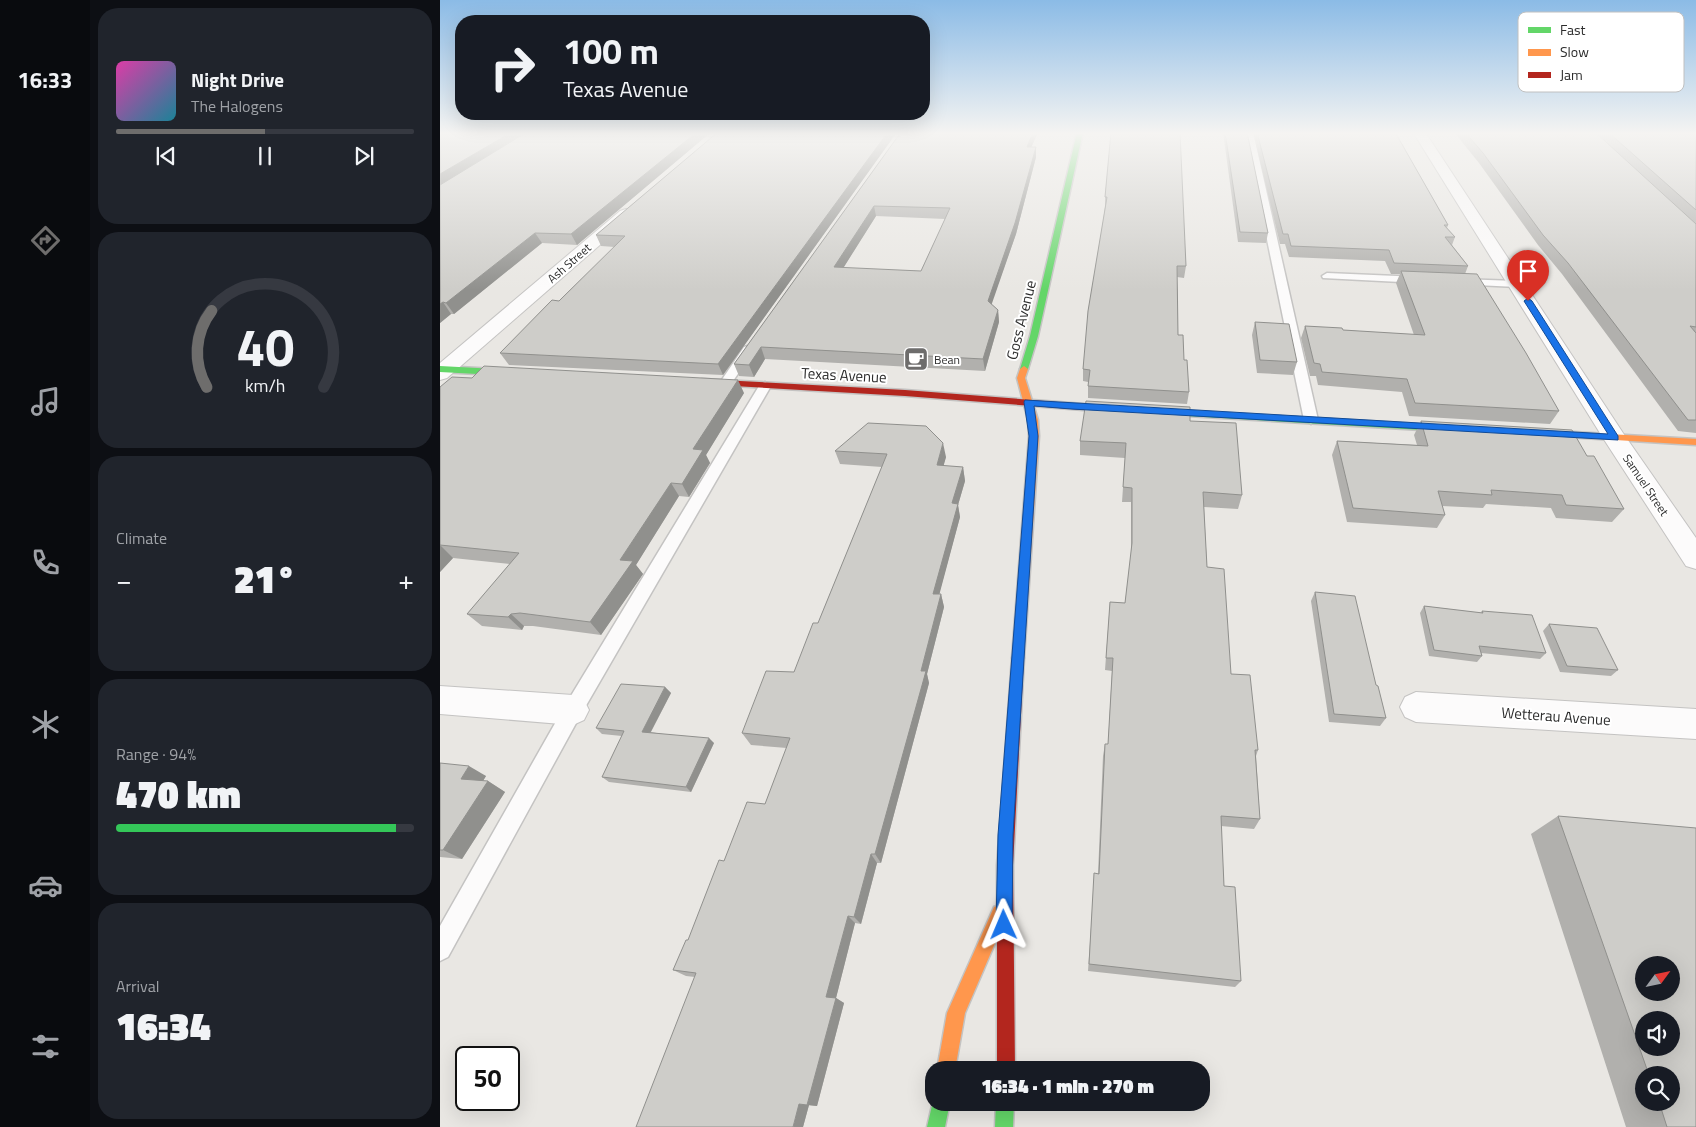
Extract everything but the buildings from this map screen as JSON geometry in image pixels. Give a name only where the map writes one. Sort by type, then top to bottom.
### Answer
[{"type":"main road","name":"Goss Avenue","points":[[1006,1061],[1008,1014],[1003,907],[1006,826],[1032,465],[1033,428],[1029,402],[1021,378],[1034,336],[1068,185]]},
{"type":"main road","points":[[442,371],[532,374]]},
{"type":"main road","name":"Texas Avenue","points":[[687,382],[905,393],[1071,407],[1466,429]]},
{"type":"main road","points":[[1524,432],[1696,442]]},
{"type":"main road","name":"Goss Avenue","points":[[948,1061],[956,1013],[1003,907]]},
{"type":"main road","points":[[936,1127],[939,1111]]},
{"type":"main road","points":[[1004,1127],[1005,1111]]},
{"type":"street","name":"Samuel Street","points":[[1453,185],[1615,438],[1696,559]]},
{"type":"street","name":"Ash Street","points":[[442,371],[642,201]]},
{"type":"street","points":[[440,700],[572,710]]},
{"type":"street","name":"Wetterau Avenue","points":[[1416,707],[1696,724]]},
{"type":"lane","points":[[1261,185],[1312,420]]},
{"type":"lane","points":[[1327,276],[1517,284]]},
{"type":"lane","points":[[725,384],[752,345]]},
{"type":"lane","points":[[440,949],[572,710],[765,386]]},
{"type":"traffic: fast","points":[[1024,369],[1034,336],[1068,185]]},
{"type":"traffic: fast","points":[[440,369],[517,373]]},
{"type":"traffic: fast","points":[[1122,410],[1455,429]]},
{"type":"traffic: fast","points":[[936,1127],[939,1111]]},
{"type":"traffic: fast","points":[[1004,1127],[1005,1111]]},
{"type":"traffic: slow","points":[[1018,658],[1034,436],[1033,420],[1021,378],[1024,369]]},
{"type":"traffic: slow","points":[[1538,433],[1696,442]]},
{"type":"traffic: slow","points":[[948,1061],[956,1013],[1000,913]]},
{"type":"traffic: jam","points":[[702,382],[905,393],[1122,410]]},
{"type":"traffic: jam","points":[[1006,1061],[1005,865],[1018,658]]},
{"type":"place","name":"Bean","points":[[916,359]]},
{"type":"route","points":[[1004,925],[1006,835],[1034,436],[1029,402],[1071,407],[1615,438],[1528,301]]}]
